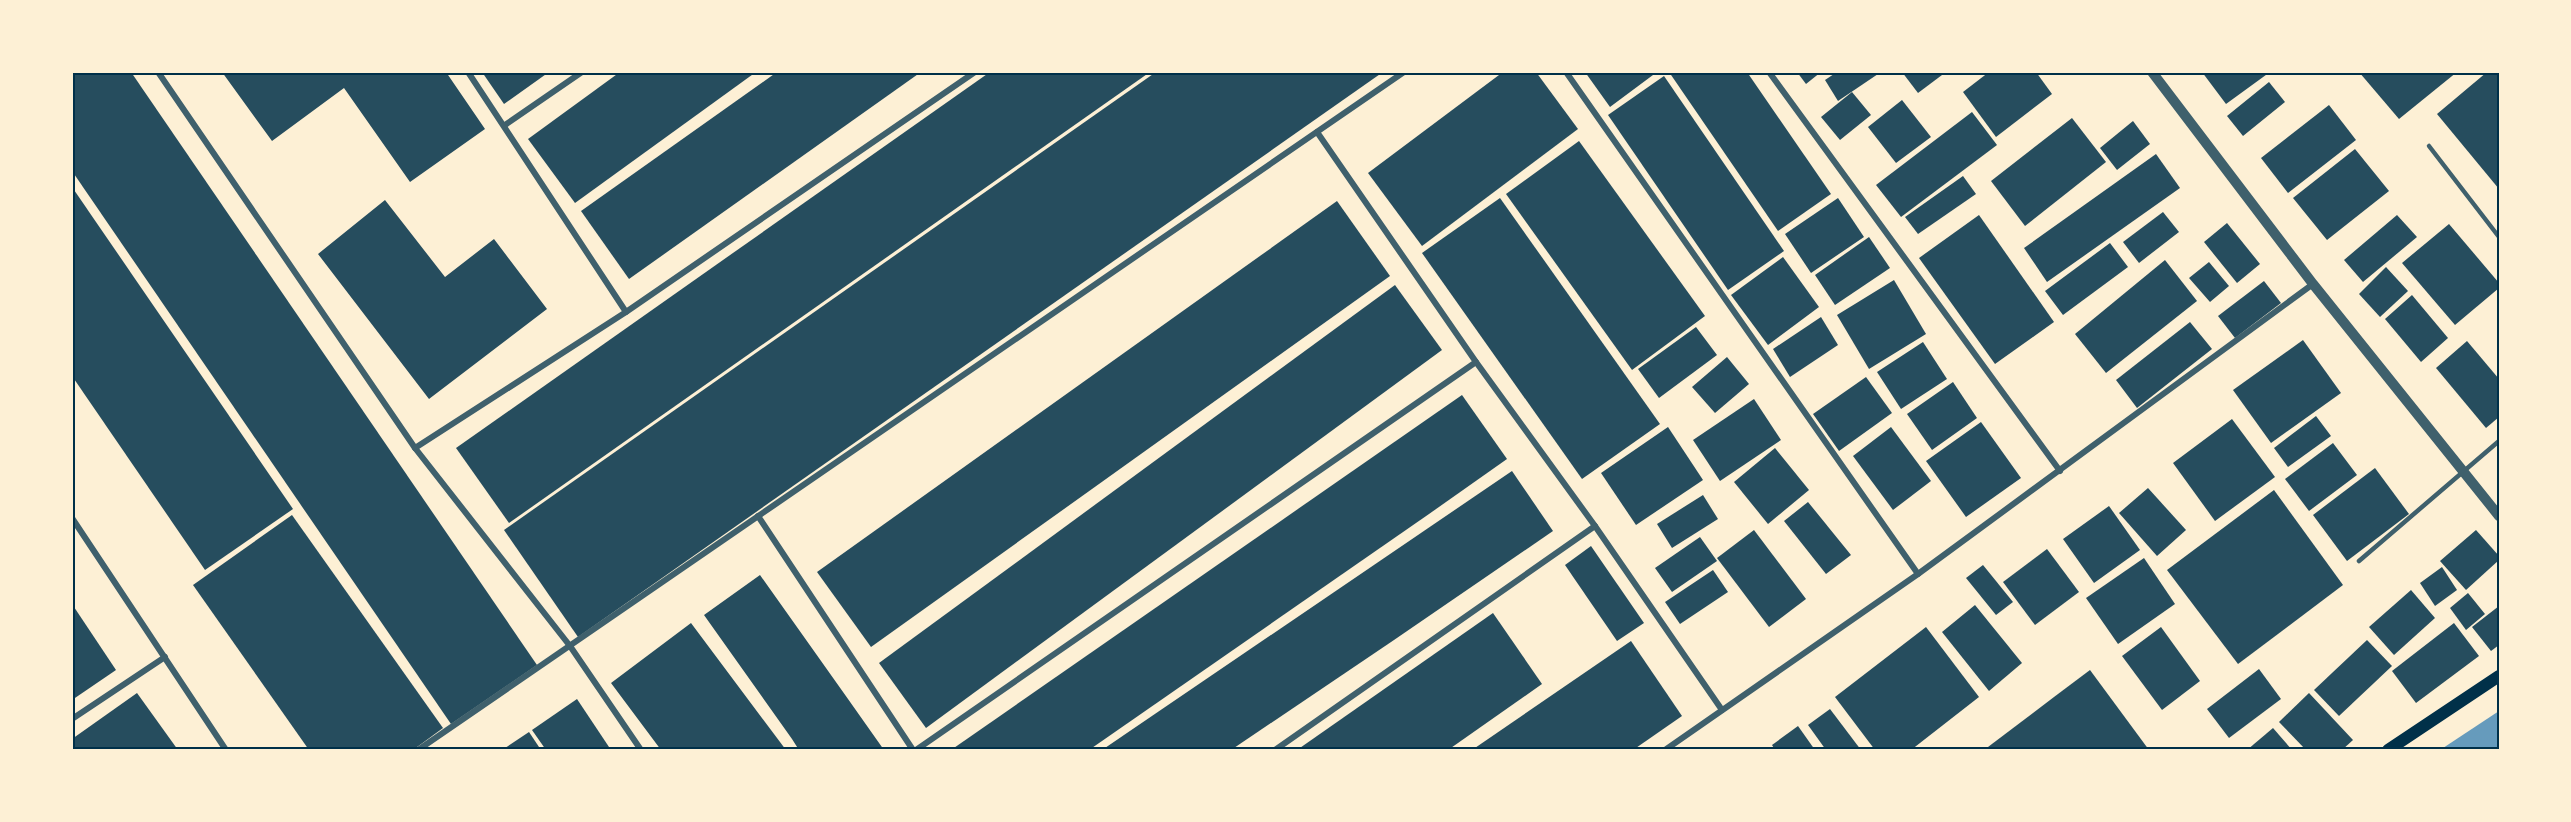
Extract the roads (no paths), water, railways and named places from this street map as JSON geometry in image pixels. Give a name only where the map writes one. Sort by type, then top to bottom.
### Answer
[{"type":"main road","points":[[2388,750],[2499,676]]},
{"type":"street","points":[[169,72],[159,75],[415,448],[570,646],[640,750]]},
{"type":"street","points":[[468,72],[626,312]]},
{"type":"street","points":[[505,125],[582,72]]},
{"type":"street","points":[[415,448],[626,312],[975,72]]},
{"type":"street","points":[[418,750],[1404,72]]},
{"type":"street","points":[[1566,72],[1918,574]]},
{"type":"street","points":[[1770,72],[2060,471]]},
{"type":"street","points":[[2152,72],[2313,284],[2499,516]]},
{"type":"street","points":[[1317,132],[1476,362],[1595,526],[1722,711]]},
{"type":"street","points":[[1665,750],[1918,574],[2313,284]]},
{"type":"street","points":[[758,516],[915,750],[1476,362]]},
{"type":"street","points":[[72,518],[226,750]]},
{"type":"street","points":[[1275,750],[1595,526]]},
{"type":"street","points":[[72,719],[165,657]]},
{"type":"lane","points":[[2429,146],[2499,237]]},
{"type":"lane","points":[[2360,561],[2499,441]]},
{"type":"water","points":[[2499,711],[2499,750],[2440,750]]}]
